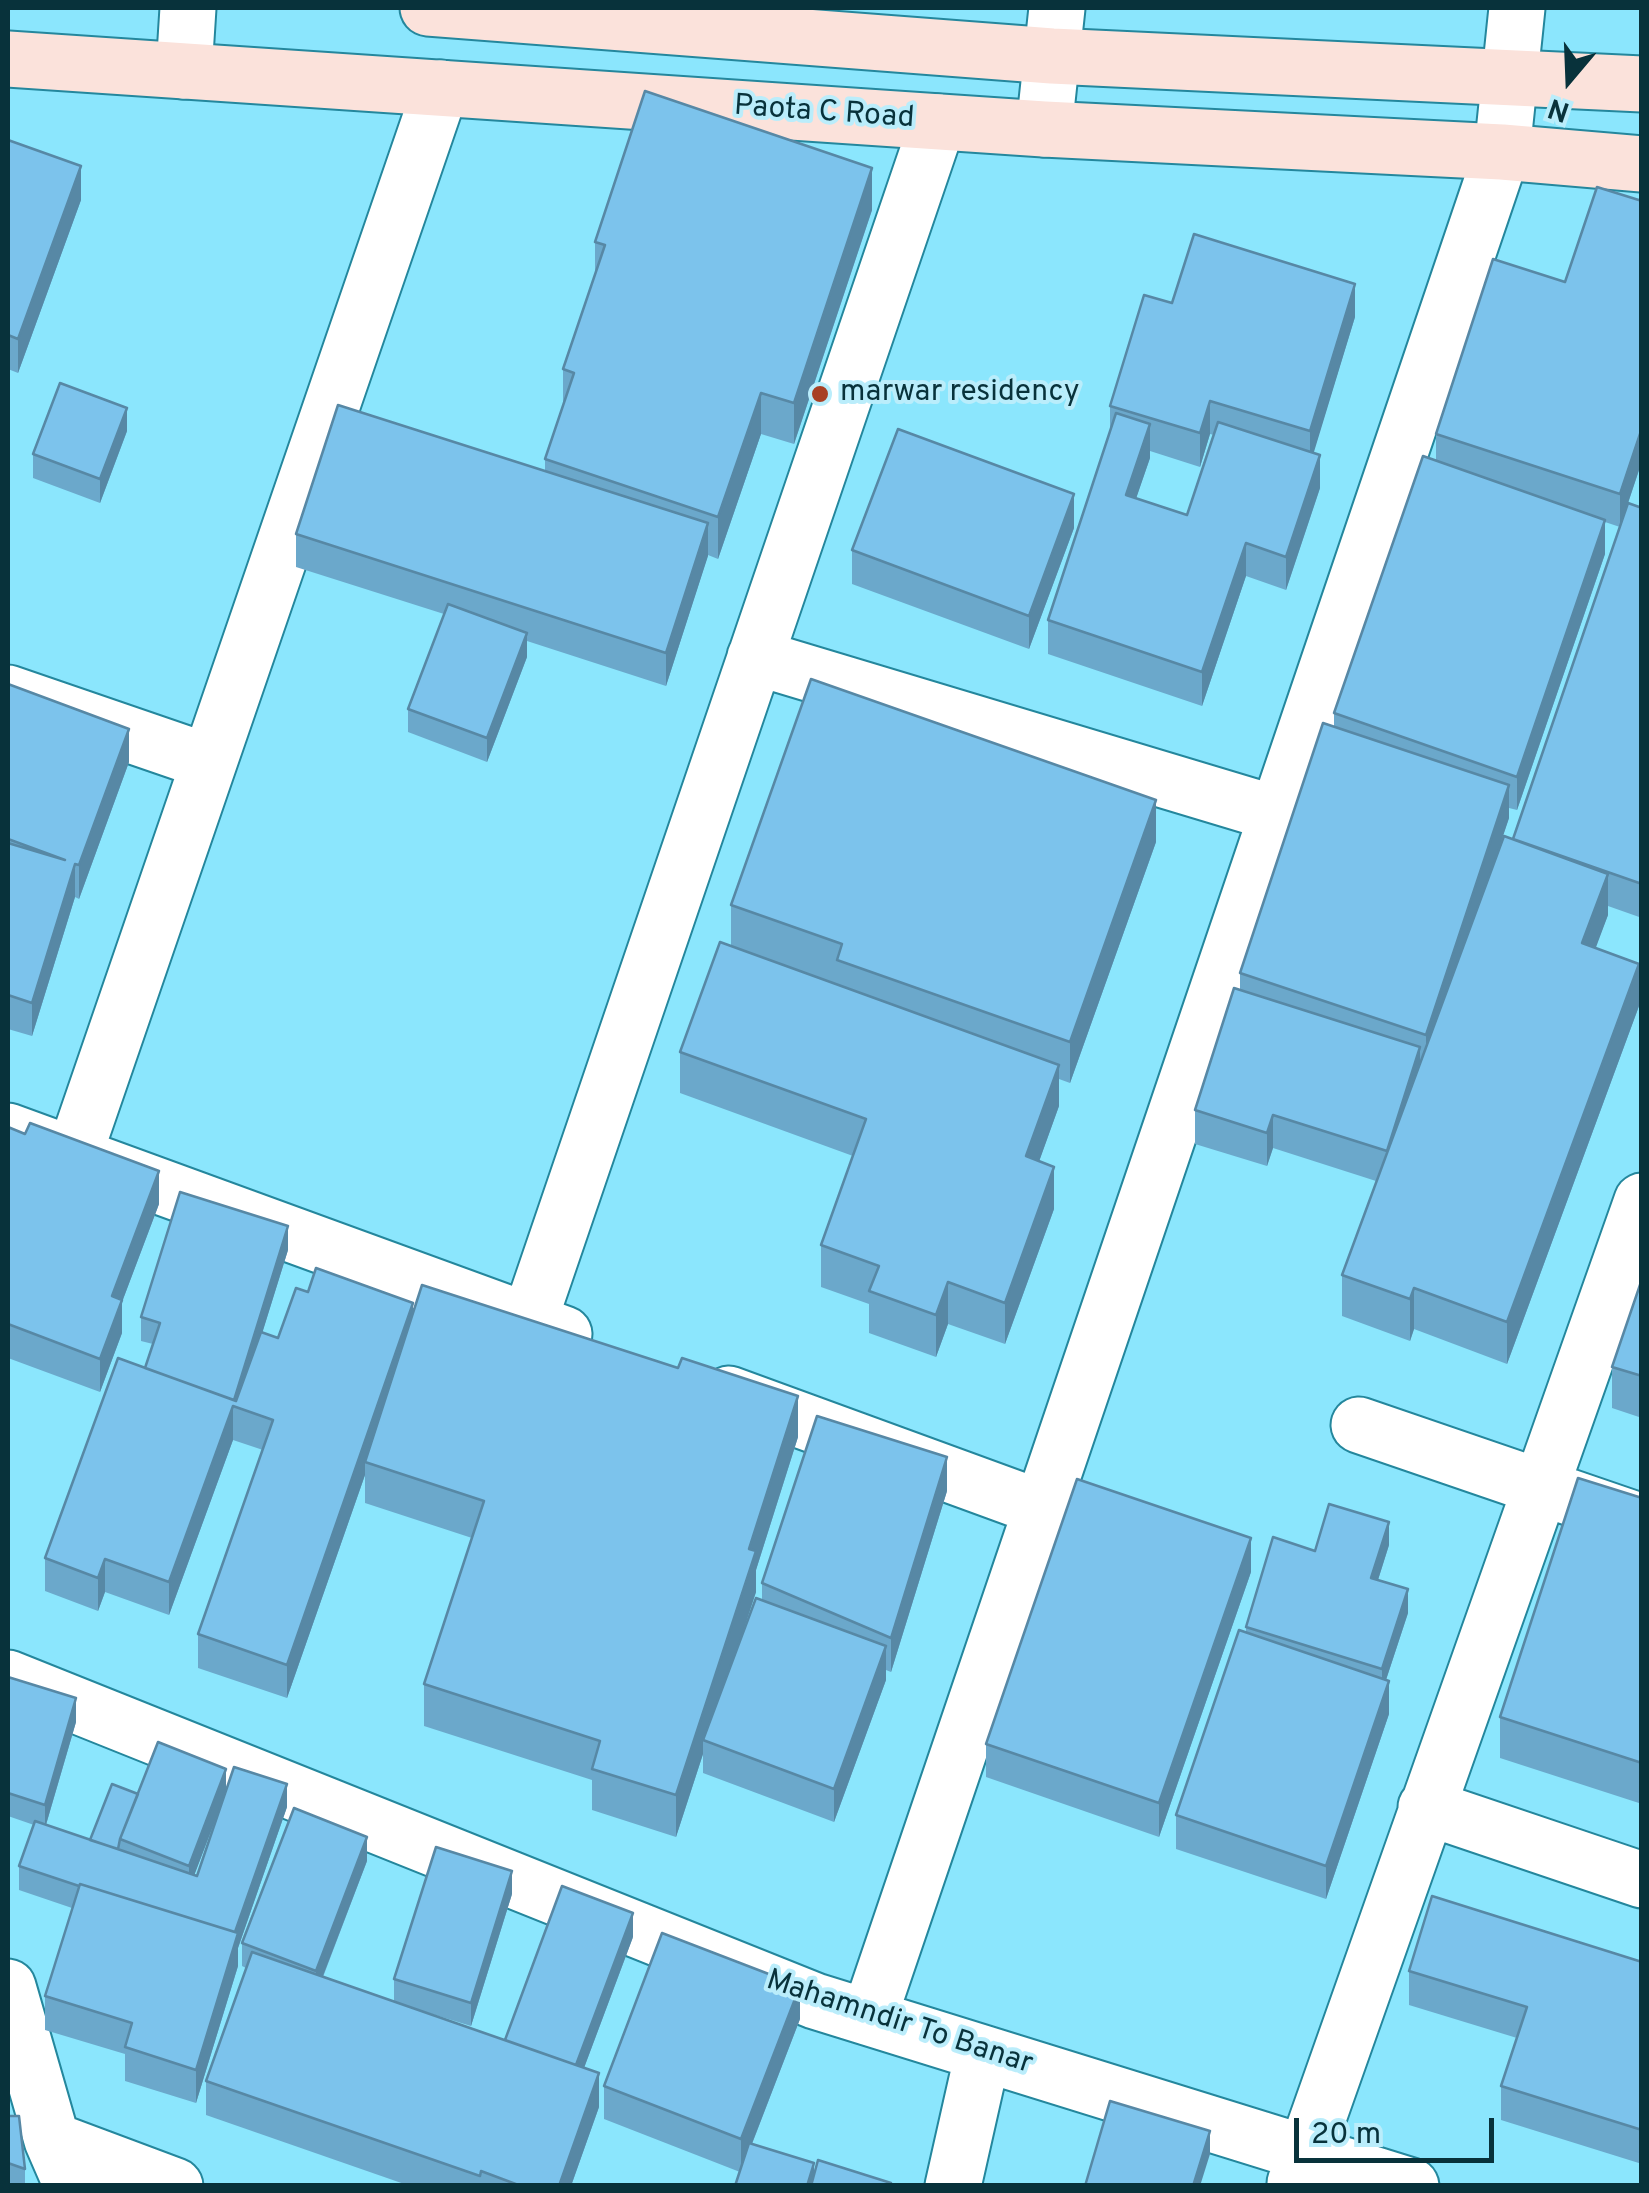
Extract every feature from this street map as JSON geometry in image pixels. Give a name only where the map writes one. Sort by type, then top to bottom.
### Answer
[{"type":"street","points":[[184,71],[188,8]]},
{"type":"street","points":[[428,8],[1054,32],[1510,76],[1642,84]]},
{"type":"street","points":[[869,2017],[1502,152],[1517,8]]},
{"type":"street","points":[[1044,129],[1054,32]]},
{"type":"street","name":"Paota C Road","points":[[8,60],[1044,129],[1502,152],[1642,164]]},
{"type":"street","points":[[74,1155],[441,88]]},
{"type":"street","points":[[529,1321],[938,122]]},
{"type":"street","points":[[756,657],[1277,814]]},
{"type":"street","points":[[8,692],[209,762]]},
{"type":"street","points":[[8,1131],[602,1348]]},
{"type":"street","points":[[1299,2168],[1642,1201]]},
{"type":"street","points":[[675,1374],[1041,1508]]},
{"type":"street","points":[[1359,1425],[1642,1522]]},
{"type":"street","name":"Mahamndir To Banar","points":[[8,1678],[796,1993],[983,2052],[1299,2168],[1411,2186]]},
{"type":"street","points":[[1426,1807],[1642,1880]]},
{"type":"street","points":[[8,1987],[44,2136],[176,2186]]},
{"type":"street","points":[[952,2186],[983,2052]]},
{"type":"building","points":[[645,91],[872,168],[794,403],[761,393],[718,517],[545,459],[574,373],[563,369],[605,245],[595,242]]},
{"type":"building","points":[[8,140],[81,166],[18,339],[8,335]]},
{"type":"building","points":[[1597,187],[1642,201],[1642,428],[1620,494],[1436,434],[1493,259],[1565,282]]},
{"type":"building","points":[[1194,234],[1355,284],[1310,431],[1210,401],[1200,433],[1110,406],[1144,295],[1172,303]]},
{"type":"building","points":[[60,383],[127,408],[100,479],[33,454]]},
{"type":"building","points":[[338,405],[708,523],[666,653],[296,534]]},
{"type":"building","points":[[1116,413],[1150,424],[1126,495],[1187,515],[1218,422],[1320,455],[1286,557],[1246,543],[1202,672],[1048,620]]},
{"type":"building","points":[[898,429],[1074,494],[1029,616],[852,550]]},
{"type":"building","points":[[1423,456],[1605,520],[1517,777],[1334,713]]},
{"type":"building","points":[[1628,503],[1642,508],[1642,884],[1513,839]]},
{"type":"building","points":[[448,604],[527,633],[487,738],[408,709]]},
{"type":"building","points":[[811,679],[1156,800],[1070,1042],[837,960],[842,944],[731,905]]},
{"type":"building","points":[[8,684],[129,729],[79,865],[75,864],[32,1003],[8,995],[8,843],[65,860],[8,839]]},
{"type":"building","points":[[1323,723],[1509,785],[1426,1035],[1240,973]]},
{"type":"building","points":[[1504,836],[1608,874],[1582,943],[1639,964],[1507,1322],[1414,1288],[1410,1299],[1342,1275]]},
{"type":"building","points":[[720,942],[1059,1065],[1026,1156],[1054,1167],[1005,1303],[948,1282],[936,1315],[869,1291],[879,1266],[821,1245],[866,1119],[680,1052]]},
{"type":"building","points":[[1234,988],[1420,1047],[1387,1151],[1273,1115],[1267,1133],[1195,1110]]},
{"type":"building","points":[[30,1123],[159,1171],[112,1296],[122,1300],[100,1359],[8,1324],[8,1127],[25,1134]]},
{"type":"building","points":[[180,1192],[288,1226],[234,1400],[145,1368],[160,1323],[141,1317]]},
{"type":"building","points":[[316,1268],[413,1303],[287,1665],[198,1634],[273,1420],[233,1406],[169,1582],[105,1559],[98,1578],[45,1558],[118,1358],[236,1401],[261,1332],[278,1338],[296,1288],[308,1292]]},
{"type":"building","points":[[1642,1279],[1642,1376],[1612,1367]]},
{"type":"building","points":[[422,1285],[678,1368],[682,1358],[798,1396],[749,1549],[756,1551],[676,1795],[592,1769],[600,1741],[424,1684],[484,1501],[365,1462]]},
{"type":"building","points":[[817,1416],[947,1457],[891,1638],[762,1583]]},
{"type":"building","points":[[1578,1478],[1642,1498],[1642,1763],[1500,1717]]},
{"type":"building","points":[[1077,1479],[1251,1538],[1159,1803],[986,1744]]},
{"type":"building","points":[[1329,1504],[1389,1522],[1371,1578],[1408,1589],[1382,1669],[1246,1627],[1273,1537],[1315,1551]]},
{"type":"building","points":[[756,1598],[886,1646],[834,1789],[703,1740]]},
{"type":"building","points":[[1239,1630],[1389,1681],[1326,1866],[1176,1815]]},
{"type":"building","points":[[8,1677],[76,1698],[45,1805],[8,1793]]},
{"type":"building","points":[[158,1742],[226,1769],[189,1866],[120,1839]]},
{"type":"building","points":[[234,1767],[287,1784],[235,1932],[19,1866],[35,1821],[197,1876]]},
{"type":"building","points":[[112,1784],[138,1794],[118,1849],[90,1840]]},
{"type":"building","points":[[294,1808],[367,1837],[316,1971],[242,1943]]},
{"type":"building","points":[[436,1847],[512,1871],[471,2003],[394,1979]]},
{"type":"building","points":[[80,1884],[238,1933],[196,2070],[125,2047],[132,2023],[45,1996]]},
{"type":"building","points":[[562,1886],[633,1913],[576,2065],[505,2040]]},
{"type":"building","points":[[1432,1896],[1642,1962],[1642,2130],[1501,2086],[1527,2007],[1409,1971]]},
{"type":"building","points":[[662,1933],[800,1986],[741,2139],[604,2086]]},
{"type":"building","points":[[252,1952],[599,2073],[559,2186],[521,2186],[481,2171],[480,2176],[206,2081]]},
{"type":"building","points":[[1110,2101],[1210,2131],[1193,2186],[1085,2186]]},
{"type":"building","points":[[8,2116],[19,2116],[25,2169],[8,2163]]},
{"type":"building","points":[[749,2143],[814,2163],[807,2186],[735,2186]]},
{"type":"building","points":[[818,2160],[891,2183],[890,2186],[811,2186]]},
{"type":"place","name":"marwar residency","points":[[820,394]]}]
